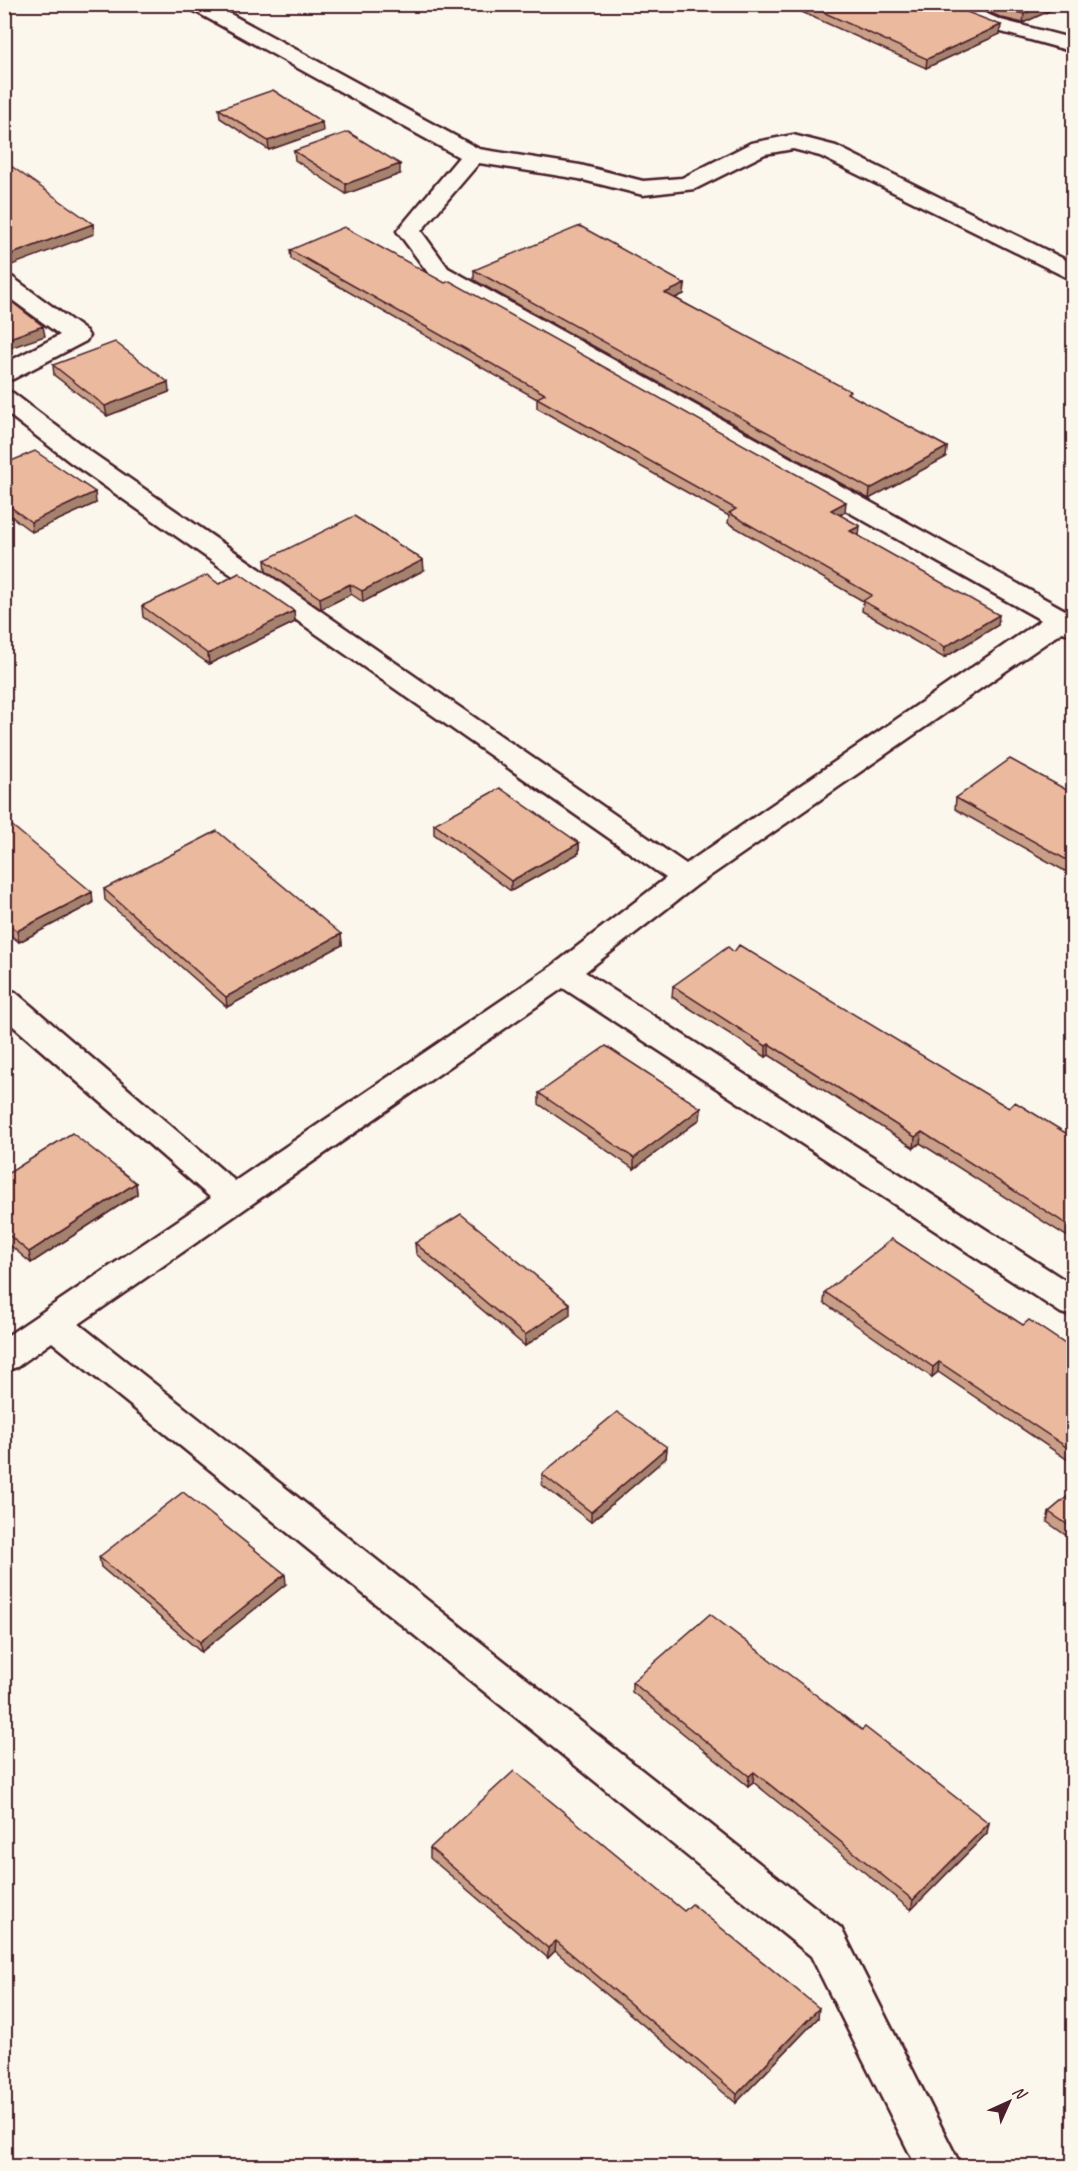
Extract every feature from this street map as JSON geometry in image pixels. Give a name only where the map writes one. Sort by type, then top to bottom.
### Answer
[{"type":"street","points":[[196,4],[474,154],[580,172],[643,188],[687,184],[759,148],[793,142],[828,152],[1074,274]]},
{"type":"street","points":[[944,4],[994,24],[1074,46]]},
{"type":"street","points":[[4,1357],[563,973],[686,878],[1067,623],[440,273],[409,231],[474,154]]},
{"type":"street","points":[[4,282],[77,336],[4,374]]},
{"type":"street","points":[[4,398],[79,456],[686,878]]},
{"type":"street","points":[[563,973],[1074,1304]]},
{"type":"street","points":[[4,1000],[234,1199]]},
{"type":"street","points":[[53,1323],[826,1942],[939,2166]]},
{"type":"building","points":[[805,4],[946,4],[1001,25],[927,59]]},
{"type":"building","points":[[993,4],[1046,4],[1024,14]]},
{"type":"building","points":[[273,90],[322,122],[268,141],[219,109]]},
{"type":"building","points":[[348,132],[400,164],[346,184],[294,151]]},
{"type":"building","points":[[4,161],[93,224],[4,257]]},
{"type":"building","points":[[580,226],[685,284],[665,293],[850,391],[847,393],[947,447],[870,489],[474,270]]},
{"type":"building","points":[[344,227],[445,283],[450,281],[846,502],[831,510],[860,526],[850,531],[999,615],[945,647],[863,601],[872,595],[729,513],[736,509],[537,398],[545,394],[290,250]]},
{"type":"building","points":[[4,296],[43,326],[4,340]]},
{"type":"building","points":[[115,342],[168,382],[105,406],[53,365]]},
{"type":"building","points":[[35,451],[95,492],[31,522],[4,502],[4,464]]},
{"type":"building","points":[[354,516],[423,560],[362,591],[350,584],[320,598],[265,560]]},
{"type":"building","points":[[239,573],[294,611],[208,654],[142,606],[207,575],[219,584]]},
{"type":"building","points":[[1010,759],[1074,794],[1074,864],[956,798]]},
{"type":"building","points":[[500,788],[579,843],[511,881],[434,824]]},
{"type":"building","points":[[4,819],[92,892],[17,931],[4,921]]},
{"type":"building","points":[[217,831],[341,934],[226,997],[104,889]]},
{"type":"building","points":[[739,945],[1009,1108],[1015,1102],[1074,1138],[1074,1229],[922,1132],[915,1137],[673,986],[728,947],[734,952]]},
{"type":"building","points":[[606,1046],[701,1108],[634,1158],[539,1093]]},
{"type":"building","points":[[72,1133],[136,1183],[29,1252],[4,1231],[4,1176]]},
{"type":"building","points":[[461,1214],[570,1304],[525,1335],[415,1243]]},
{"type":"building","points":[[892,1239],[1023,1325],[1029,1320],[1074,1350],[1074,1452],[939,1362],[933,1367],[825,1292]]},
{"type":"building","points":[[617,1412],[667,1447],[591,1512],[542,1474]]},
{"type":"building","points":[[1074,1491],[1074,1529],[1049,1512]]},
{"type":"building","points":[[183,1492],[285,1574],[200,1642],[99,1557]]},
{"type":"building","points":[[710,1614],[862,1730],[865,1727],[989,1823],[913,1900],[754,1772],[749,1776],[632,1682]]},
{"type":"building","points":[[514,1771],[684,1911],[692,1904],[819,2008],[737,2094],[556,1941],[548,1948],[430,1848]]}]
